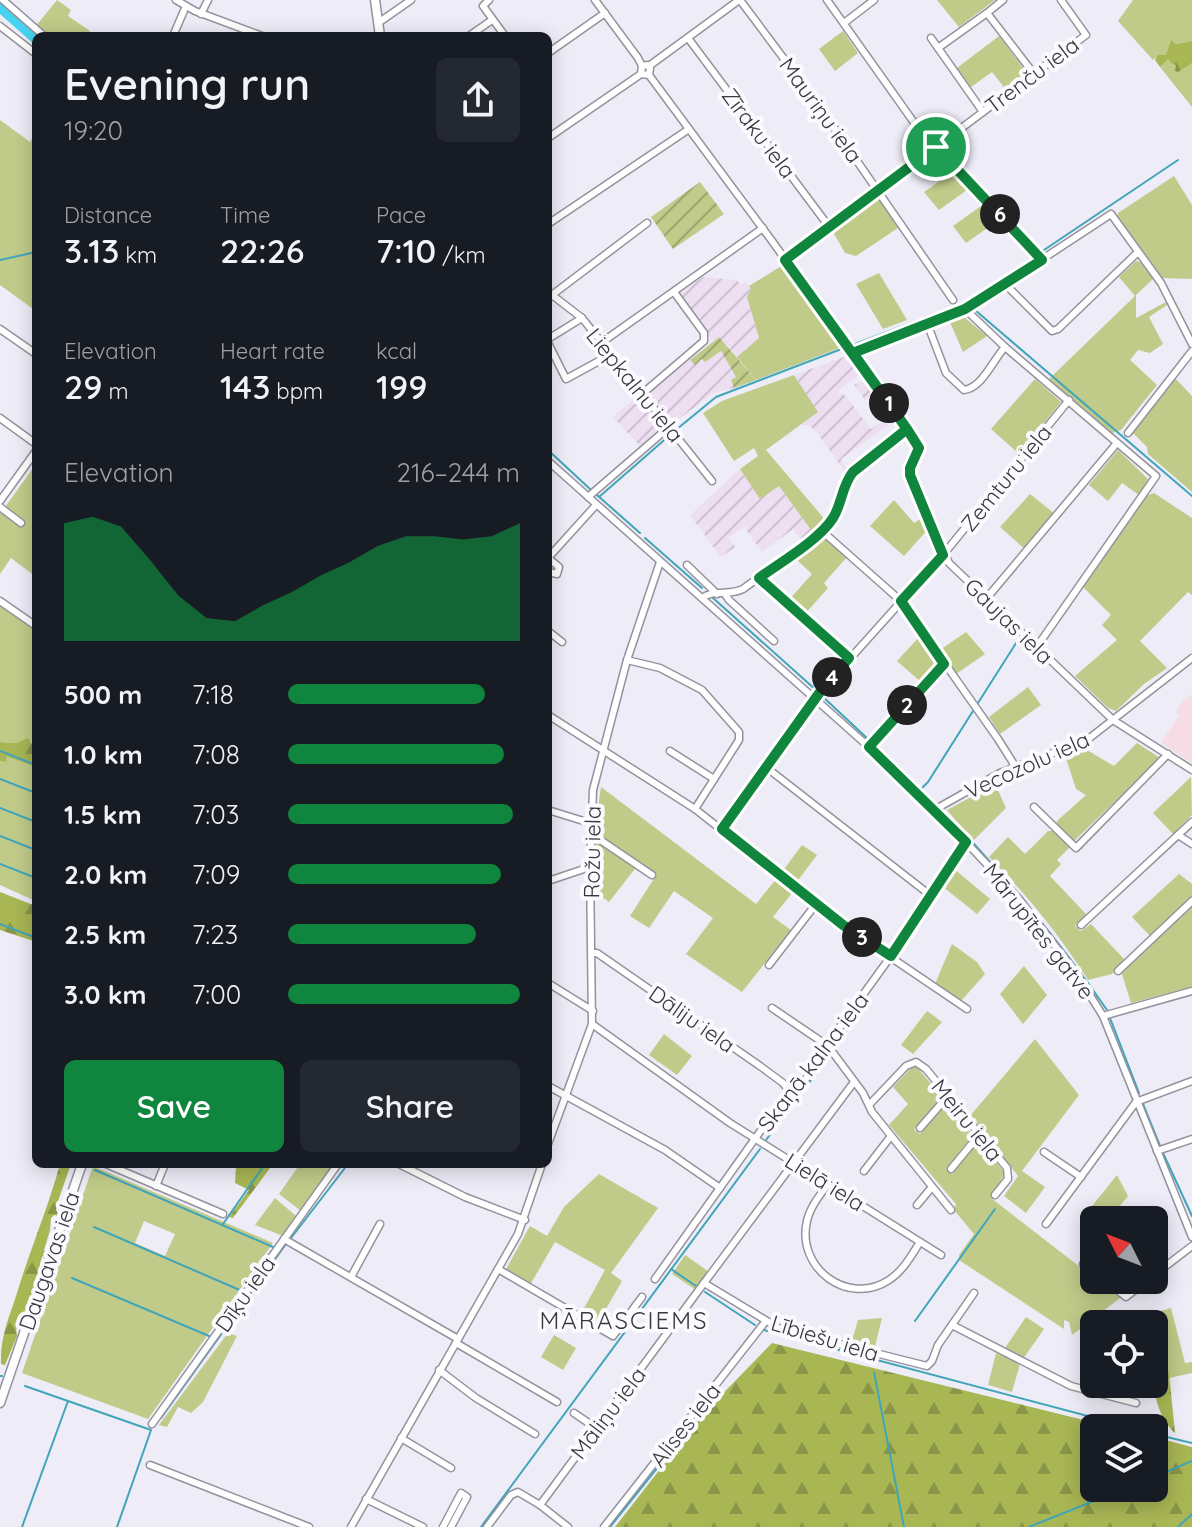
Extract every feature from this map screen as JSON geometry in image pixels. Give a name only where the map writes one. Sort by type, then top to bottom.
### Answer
[{"type":"main road","points":[[375,0],[379,32]]},
{"type":"main road","name":"Daugavas iela","points":[[0,1403],[81,1168]]},
{"type":"street","points":[[3,0],[39,32]]},
{"type":"street","points":[[176,0],[201,14],[251,32]]},
{"type":"street","points":[[201,14],[208,0]]},
{"type":"street","points":[[378,23],[411,0]]},
{"type":"street","points":[[489,0],[483,6],[502,32]]},
{"type":"street","name":"Gaujas iela","points":[[595,0],[763,228],[919,448],[910,475],[943,555],[1113,720],[1192,770]]},
{"type":"street","points":[[552,135],[740,0]]},
{"type":"street","name":"Mauriņu iela","points":[[740,0],[879,191],[953,300]]},
{"type":"street","points":[[827,0],[920,131],[1042,260]]},
{"type":"street","points":[[844,23],[874,0]]},
{"type":"street","points":[[938,48],[1003,0]]},
{"type":"street","name":"Trenču iela","points":[[785,260],[1086,35],[1061,0]]},
{"type":"street","points":[[175,32],[186,6]]},
{"type":"street","points":[[552,50],[605,13]]},
{"type":"street","points":[[987,13],[1034,74]]},
{"type":"street","points":[[475,32],[492,20]]},
{"type":"street","points":[[0,26],[32,51]]},
{"type":"street","points":[[235,32],[237,27]]},
{"type":"street","name":"Zīraku iela","points":[[688,38],[830,228]]},
{"type":"street","points":[[931,38],[983,112]]},
{"type":"street","points":[[552,221],[689,129]]},
{"type":"street","points":[[853,353],[965,309],[1111,214],[1161,283],[1189,329],[1192,344]]},
{"type":"street","points":[[552,294],[647,223]]},
{"type":"street","points":[[601,343],[763,228]]},
{"type":"street","points":[[1005,284],[1052,331],[1058,329],[1138,252]]},
{"type":"street","points":[[642,394],[704,341],[704,333],[674,292]]},
{"type":"street","name":"Liepkalnu iela","points":[[552,297],[582,318],[712,481]]},
{"type":"street","points":[[965,309],[1156,476],[1036,648]]},
{"type":"street","points":[[552,338],[582,318]]},
{"type":"street","points":[[927,323],[946,373],[964,390],[972,389],[978,383],[1005,347]]},
{"type":"street","points":[[0,329],[32,351]]},
{"type":"street","points":[[552,349],[566,379],[610,355]]},
{"type":"street","points":[[1128,433],[1192,351]]},
{"type":"street","name":"Zemturu iela","points":[[722,829],[816,698],[943,555],[1069,400]]},
{"type":"street","points":[[0,418],[32,441]]},
{"type":"street","points":[[588,497],[669,427]]},
{"type":"street","points":[[707,583],[704,596],[738,592],[822,531],[832,520],[853,472],[907,429]]},
{"type":"street","points":[[986,599],[1117,443]]},
{"type":"street","points":[[0,501],[32,457]]},
{"type":"street","name":"Mārupītes gatve","points":[[552,465],[660,562],[704,596],[869,747],[1019,899],[1085,986],[1103,1016],[1192,1237]]},
{"type":"street","points":[[552,554],[596,505]]},
{"type":"street","points":[[0,507],[21,523]]},
{"type":"street","points":[[822,531],[901,601],[1015,766]]},
{"type":"street","points":[[552,561],[559,567],[557,574],[552,573]]},
{"type":"street","name":"Rožu iela","points":[[552,1132],[592,1024],[590,823],[593,790],[627,660],[660,562]]},
{"type":"street","points":[[687,565],[774,641]]},
{"type":"street","points":[[759,578],[849,658]]},
{"type":"street","points":[[0,601],[32,623]]},
{"type":"street","points":[[552,634],[562,642]]},
{"type":"street","name":"Vecozolu iela","points":[[934,810],[1015,766],[1074,746],[1113,720],[1192,658]]},
{"type":"street","points":[[627,660],[660,668],[702,690],[739,732],[739,740],[695,809]]},
{"type":"street","points":[[869,747],[944,664]]},
{"type":"street","points":[[552,718],[695,809],[816,904],[967,1009]]},
{"type":"street","points":[[670,751],[714,779]]},
{"type":"street","points":[[1034,807],[1076,848],[1168,754]]},
{"type":"street","points":[[767,768],[930,895]]},
{"type":"street","points":[[552,811],[590,823]]},
{"type":"street","points":[[1081,925],[1192,822]]},
{"type":"street","points":[[590,833],[652,875]]},
{"type":"street","points":[[1178,835],[1192,844]]},
{"type":"street","name":"Skaņā kalna iela","points":[[655,1279],[789,1091],[799,1085],[828,1046],[966,842]]},
{"type":"street","points":[[552,880],[590,867]]},
{"type":"street","points":[[1118,971],[1192,901]]},
{"type":"street","points":[[769,965],[816,904]]},
{"type":"street","name":"Dāliju iela","points":[[592,953],[597,953],[760,1066],[789,1091]]},
{"type":"street","points":[[552,985],[593,1011]]},
{"type":"street","points":[[1103,1016],[1192,991]]},
{"type":"street","points":[[772,1008],[828,1046],[891,1136],[951,1210]]},
{"type":"street","name":"Lielā iela","points":[[592,1024],[756,1139],[941,1255]]},
{"type":"street","name":"Meiru iela","points":[[869,1105],[911,1062],[926,1069],[1007,1168],[1009,1176],[995,1195]]},
{"type":"street","points":[[1046,1224],[1136,1102],[1192,1081]]},
{"type":"street","points":[[704,1283],[854,1082]]},
{"type":"street","points":[[552,1088],[665,1150],[720,1188]]},
{"type":"street","points":[[920,1128],[948,1096]]},
{"type":"street","points":[[951,1169],[979,1135]]},
{"type":"street","points":[[864,1171],[891,1136]]},
{"type":"street","points":[[1157,1151],[1192,1139]]},
{"type":"street","points":[[1044,1152],[1081,1177]]},
{"type":"street","points":[[115,1168],[223,1214]]},
{"type":"street","points":[[156,1186],[163,1168]]},
{"type":"street","name":"Dīķu iela","points":[[152,1424],[335,1168]]},
{"type":"street","points":[[407,1168],[465,1197],[525,1220]]},
{"type":"street","points":[[351,1527],[525,1220],[541,1168]]},
{"type":"street","points":[[828,1184],[807,1217],[805,1239],[818,1271],[832,1282],[849,1288],[869,1289],[880,1285],[897,1275],[920,1242]]},
{"type":"street","points":[[917,1205],[932,1187]]},
{"type":"street","points":[[351,1277],[380,1224]]},
{"type":"street","points":[[284,1239],[557,1402]]},
{"type":"street","points":[[1168,1264],[1192,1246]]},
{"type":"street","points":[[498,1269],[613,1336],[642,1297]]},
{"type":"street","name":"Lībiešu iela","points":[[704,1283],[780,1329],[927,1366],[974,1293]]},
{"type":"street","name":"Māliņu iela","points":[[540,1505],[704,1283]]},
{"type":"street","name":"Alises iela","points":[[604,1527],[765,1322]]},
{"type":"street","points":[[952,1325],[1071,1386],[1136,1403]]},
{"type":"street","points":[[439,1370],[476,1398],[535,1434]]},
{"type":"street","points":[[574,1413],[596,1428]]},
{"type":"street","points":[[401,1438],[451,1468]]},
{"type":"street","points":[[150,1465],[309,1527]]},
{"type":"street","points":[[487,1527],[511,1495],[518,1492],[568,1527]]},
{"type":"street","points":[[443,1527],[461,1493],[467,1497],[451,1527]]},
{"type":"street","points":[[366,1499],[423,1527]]},
{"type":"street","points":[[362,1508],[380,1504]]},
{"type":"shaded area","points":[[703,277],[737,280],[741,285],[746,282],[751,289],[747,297],[759,339],[737,357],[719,337],[712,341],[679,294]]},
{"type":"shaded area","points":[[721,350],[736,377],[731,380],[734,388],[713,393],[671,425],[646,394],[690,360],[695,364]]},
{"type":"shaded area","points":[[844,357],[859,374],[839,390],[840,394],[843,393],[871,429],[882,422],[871,407],[878,401],[872,394],[865,400],[854,385],[866,380],[897,419],[841,459],[849,471],[846,473],[817,433],[810,426],[801,425],[818,412],[794,375]]},
{"type":"shaded area","points":[[637,397],[662,427],[640,446],[613,417]]},
{"type":"shaded area","points":[[740,469],[760,498],[778,485],[814,534],[803,541],[793,529],[762,552],[744,527],[728,538],[735,547],[721,557],[690,515]]},
{"type":"shaded area","points":[[1192,694],[1192,763],[1161,743],[1179,716],[1176,713],[1181,703]]},
{"type":"green space","points":[[57,0],[71,10],[68,16],[90,31],[44,32],[36,26]]},
{"type":"green space","points":[[937,0],[995,0],[959,27]]},
{"type":"green space","points":[[1133,0],[1192,0],[1192,41],[1176,44],[1166,55],[1159,55],[1153,60],[1118,21]]},
{"type":"green space","points":[[843,31],[858,53],[835,71],[819,49]]},
{"type":"green space","points":[[999,36],[1027,76],[1007,91],[992,72],[971,87],[957,68]]},
{"type":"green space","points":[[1171,40],[1176,44],[1192,41],[1192,63],[1178,72],[1175,71],[1176,65],[1168,59],[1160,67],[1155,60],[1158,55],[1166,55]]},
{"type":"green space","points":[[1168,58],[1182,68],[1192,63],[1192,107],[1160,67]]},
{"type":"green space","points":[[0,120],[30,142],[32,139],[32,308],[0,285]]},
{"type":"green space","points":[[951,173],[967,190],[939,210],[924,192]]},
{"type":"green space","points":[[1174,176],[1192,205],[1192,279],[1163,278],[1118,217],[1118,213]]},
{"type":"green space","points":[[700,182],[724,214],[673,249],[651,217]]},
{"type":"green space","points":[[876,198],[883,199],[901,226],[856,256],[845,253],[832,230]]},
{"type":"green space","points":[[981,206],[996,222],[966,243],[953,226]]},
{"type":"green space","points":[[1136,261],[1153,279],[1136,295],[1136,318],[1166,302],[1167,305],[1149,317],[1163,344],[1150,353],[1138,350],[1130,360],[1157,385],[1121,430],[1112,433],[1049,379],[1135,296],[1119,277]]},
{"type":"green space","points":[[783,265],[842,347],[756,380],[737,357],[759,338],[747,297],[751,289],[749,286]]},
{"type":"green space","points":[[879,273],[907,320],[883,329],[856,284]]},
{"type":"green space","points":[[957,316],[965,318],[987,336],[963,352],[949,320]]},
{"type":"green space","points":[[719,337],[756,380],[734,388],[731,380],[736,377],[721,351],[695,365],[690,360]]},
{"type":"green space","points":[[794,375],[818,412],[766,450],[827,522],[814,534],[779,486],[760,499],[740,469],[758,456],[754,448],[734,461],[703,413],[722,401]]},
{"type":"green space","points":[[1175,378],[1192,396],[1192,492],[1148,454],[1147,447],[1132,432]]},
{"type":"green space","points":[[1035,379],[1061,402],[1019,454],[991,429]]},
{"type":"green space","points":[[1118,450],[1148,479],[1139,495],[1122,483],[1108,501],[1089,485]]},
{"type":"green space","points":[[32,470],[32,574],[11,558],[0,574],[0,514]]},
{"type":"green space","points":[[1154,493],[1192,518],[1192,595],[1188,592],[1140,641],[1167,668],[1144,684],[1116,711],[1108,708],[1075,676],[1117,640],[1102,625],[1111,615],[1083,587],[1146,496]]},
{"type":"green space","points":[[1030,494],[1055,514],[1026,550],[1000,527]]},
{"type":"green space","points":[[894,500],[914,523],[924,517],[929,528],[904,556],[870,526]]},
{"type":"green space","points":[[817,539],[828,539],[847,557],[824,583],[828,588],[804,615],[788,601],[812,574],[794,557]]},
{"type":"green space","points":[[0,606],[32,628],[32,750],[17,743],[0,742]]},
{"type":"green space","points":[[966,632],[985,654],[956,674],[940,650]]},
{"type":"green space","points":[[921,635],[938,659],[938,666],[922,683],[897,661]]},
{"type":"green space","points":[[1028,687],[1041,705],[1000,734],[989,717]]},
{"type":"green space","points":[[28,738],[32,745],[32,766],[6,756],[7,762],[0,761],[0,742],[17,743]]},
{"type":"green space","points":[[1137,743],[1160,758],[1074,841],[1057,826],[1057,821],[1086,795],[1076,789],[1065,755],[1087,750],[1114,766]]},
{"type":"green space","points":[[5,755],[32,765],[32,900],[0,885],[0,761],[7,761]]},
{"type":"green space","points":[[1191,777],[1192,815],[1173,834],[1153,813]]},
{"type":"green space","points":[[995,784],[1006,808],[973,841],[947,810]]},
{"type":"green space","points":[[601,787],[756,904],[777,878],[792,893],[773,917],[791,930],[742,992],[686,954],[713,918],[674,891],[649,928],[630,916],[655,877],[637,866],[609,902],[598,894],[594,836]]},
{"type":"green space","points":[[1048,831],[1054,831],[1070,847],[1057,860],[1061,864],[1050,876],[1087,915],[1075,926],[1081,931],[1091,924],[1125,960],[1112,974],[1088,980],[1042,916],[989,857],[1008,837],[1025,854]]},
{"type":"green space","points":[[802,845],[817,855],[796,883],[782,872]]},
{"type":"green space","points":[[953,868],[990,899],[977,914],[942,886]]},
{"type":"green space","points":[[1179,874],[1192,884],[1192,900],[1151,937],[1132,917]]},
{"type":"green space","points":[[0,892],[32,904],[32,941],[0,930]]},
{"type":"green space","points":[[1192,905],[1192,987],[1131,1003],[1121,971]]},
{"type":"green space","points":[[952,944],[977,962],[985,974],[961,1001],[935,984]]},
{"type":"green space","points":[[1024,966],[1047,995],[1023,1024],[1000,994]]},
{"type":"green space","points":[[927,1011],[942,1022],[913,1054],[901,1045]]},
{"type":"green space","points":[[664,1034],[692,1056],[677,1075],[649,1055]]},
{"type":"green space","points":[[1035,1039],[1079,1095],[1022,1171],[1045,1187],[1026,1213],[1004,1196],[1018,1176],[970,1116]]},
{"type":"green space","points":[[917,1067],[942,1097],[914,1130],[920,1134],[947,1103],[973,1135],[946,1169],[952,1174],[979,1140],[1003,1171],[1003,1177],[991,1198],[1080,1267],[1080,1294],[1115,1294],[1120,1298],[1104,1310],[1080,1310],[1080,1329],[1072,1335],[1069,1322],[1064,1320],[1064,1329],[959,1260],[959,1255],[974,1234],[954,1210],[956,1204],[889,1125],[908,1104],[893,1087],[911,1068]]},
{"type":"green space","points":[[59,1168],[70,1168],[57,1204],[56,1210],[60,1216],[51,1218],[44,1250],[47,1253],[42,1257],[5,1365],[1,1364],[6,1328]]},
{"type":"green space","points":[[92,1168],[273,1243],[148,1419],[22,1373]],"holes":[[[144,1221],[175,1234],[165,1256],[135,1243]]]},
{"type":"green space","points":[[236,1168],[270,1168],[233,1218],[229,1217],[249,1190],[235,1183]]},
{"type":"green space","points":[[297,1168],[333,1168],[301,1211],[279,1194]]},
{"type":"green space","points":[[599,1174],[658,1208],[611,1273],[622,1281],[599,1321],[582,1312],[605,1270],[555,1242],[530,1285],[505,1271],[530,1226],[547,1236],[564,1207]]},
{"type":"green space","points":[[1117,1175],[1128,1196],[1120,1206],[1092,1206]]},
{"type":"green space","points":[[275,1198],[296,1216],[283,1236],[255,1225]]},
{"type":"green space","points":[[685,1255],[709,1272],[696,1290],[672,1274]]},
{"type":"green space","points":[[1171,1308],[1185,1363],[1192,1362],[1192,1373],[1169,1378],[1168,1310],[1164,1310]]},
{"type":"green space","points":[[1026,1317],[1044,1329],[1023,1359],[1005,1348]]},
{"type":"green space","points":[[882,1318],[874,1350],[851,1344],[858,1320]]},
{"type":"green space","points":[[228,1333],[237,1336],[203,1402],[191,1413],[178,1407],[167,1427],[159,1425]]},
{"type":"green space","points":[[554,1335],[576,1348],[563,1370],[541,1357]]},
{"type":"green space","points":[[772,1343],[1080,1419],[1080,1502],[1168,1502],[1168,1441],[1192,1447],[1192,1527],[615,1527],[703,1414]]},
{"type":"green space","points":[[996,1353],[1020,1364],[1012,1392],[988,1385]]},
{"type":"green space","points":[[1168,1371],[1175,1433],[1168,1425],[1168,1414],[1162,1414],[1156,1398],[1168,1398]]},
{"type":"waterway","points":[[0,8],[32,36]]},
{"type":"waterway","points":[[1041,252],[1178,160]]},
{"type":"waterway","points":[[0,260],[32,253]]},
{"type":"waterway","points":[[855,344],[966,302],[1034,257]]},
{"type":"waterway","points":[[975,310],[1192,496]]},
{"type":"waterway","points":[[677,429],[716,397],[844,348]]},
{"type":"waterway","points":[[599,497],[670,435]]},
{"type":"waterway","points":[[552,454],[590,489]]},
{"type":"waterway","points":[[597,495],[640,533]]},
{"type":"waterway","points":[[645,538],[702,588]]},
{"type":"waterway","points":[[713,598],[816,690]]},
{"type":"waterway","points":[[978,703],[1018,640]]},
{"type":"waterway","points":[[822,696],[869,740]]},
{"type":"waterway","points":[[921,789],[973,711]]},
{"type":"waterway","points":[[876,746],[933,801]]},
{"type":"waterway","points":[[0,751],[32,763]]},
{"type":"waterway","points":[[0,779],[32,791]]},
{"type":"waterway","points":[[0,808],[32,820]]},
{"type":"waterway","points":[[944,811],[1029,907],[1107,1010]]},
{"type":"waterway","points":[[0,836],[32,848]]},
{"type":"waterway","points":[[0,864],[32,876]]},
{"type":"waterway","points":[[0,924],[32,936]]},
{"type":"waterway","points":[[1110,1018],[1139,1093]]},
{"type":"waterway","points":[[766,1140],[829,1056]]},
{"type":"waterway","points":[[1143,1104],[1160,1146]]},
{"type":"waterway","points":[[481,1527],[760,1149]]},
{"type":"waterway","points":[[1163,1153],[1192,1216]]},
{"type":"waterway","points":[[223,1224],[262,1168]]},
{"type":"waterway","points":[[291,1238],[345,1168]]},
{"type":"waterway","points":[[95,1170],[273,1247]]},
{"type":"waterway","points":[[915,1321],[995,1209]]},
{"type":"waterway","points":[[94,1227],[242,1291]]},
{"type":"waterway","points":[[161,1418],[286,1244]]},
{"type":"waterway","points":[[671,1269],[696,1286]]},
{"type":"waterway","points":[[72,1278],[209,1336]]},
{"type":"waterway","points":[[705,1292],[755,1325]]},
{"type":"waterway","points":[[764,1330],[1080,1414]]},
{"type":"waterway","points":[[874,1372],[904,1527]]},
{"type":"waterway","points":[[25,1386],[151,1430],[117,1527]]},
{"type":"waterway","points":[[22,1527],[68,1401]]},
{"type":"waterway","points":[[610,1527],[694,1422]]},
{"type":"waterway","points":[[1168,1437],[1192,1443]]},
{"type":"waterway","points":[[1168,1471],[1192,1461]]},
{"type":"waterway","points":[[1029,1527],[1091,1502]]},
{"type":"waterway","points":[[1178,1527],[1192,1514]]},
{"type":"district","name":"MĀRASCIEMS","points":[[624,1321]]},
{"type":"route","points":[[936,147],[785,260],[853,353],[907,429],[916,441],[919,448],[910,475],[943,555],[901,601],[944,664],[869,747],[966,842],[891,956],[843,925],[722,829],[820,692],[849,658],[759,578],[822,531],[832,520],[853,472],[907,429],[873,380],[853,353],[965,309],[1042,260],[936,147]]}]
